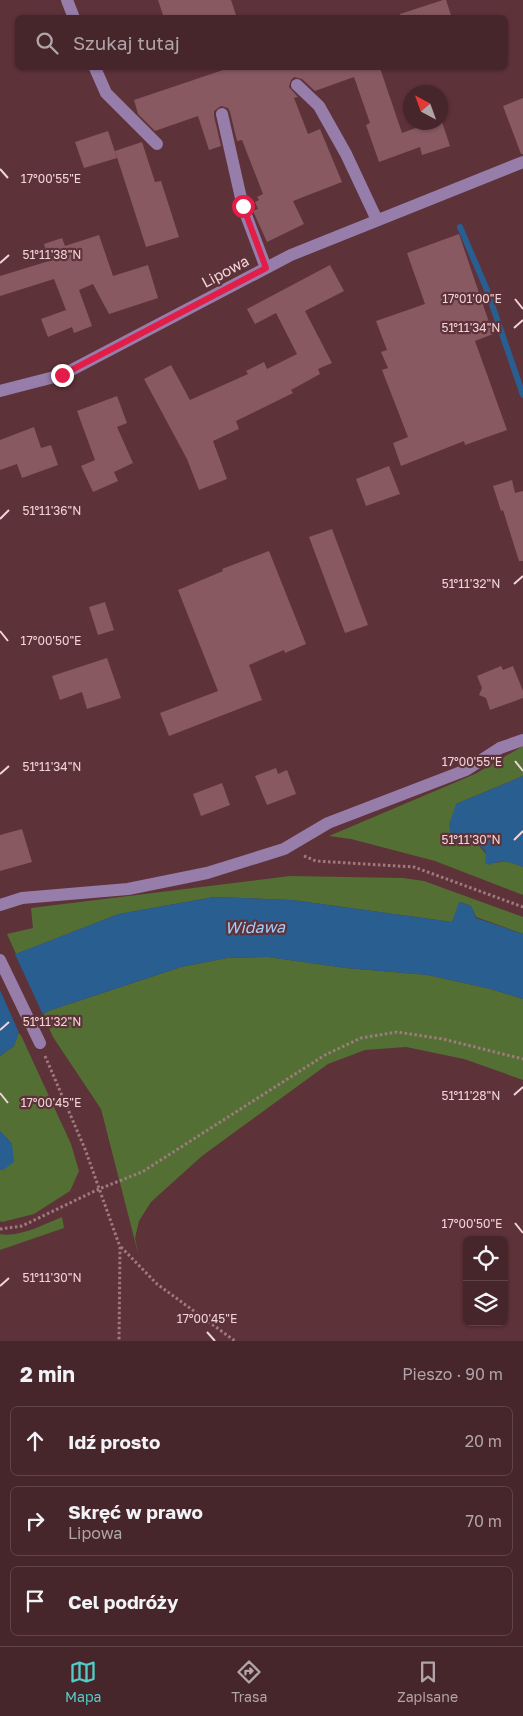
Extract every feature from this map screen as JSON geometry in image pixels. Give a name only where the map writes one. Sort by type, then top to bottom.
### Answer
[{"type":"street","points":[[67,0],[73,15]]},
{"type":"street","points":[[96,70],[106,93],[157,144]]},
{"type":"street","points":[[297,85],[320,106],[346,154],[376,220]]},
{"type":"street","points":[[222,114],[243,206],[266,268]]},
{"type":"street","name":"Lipowa","points":[[0,391],[62,375],[291,254],[523,162]]},
{"type":"street","points":[[0,905],[22,898],[128,889],[207,873],[284,849],[328,823],[466,770],[500,748],[523,740]]},
{"type":"street","points":[[0,960],[40,1043]]},
{"type":"path","points":[[284,849],[316,861],[414,867],[523,907]]},
{"type":"path","points":[[0,1229],[22,1226],[99,1189],[142,1172],[324,1055],[361,1038],[397,1032],[443,1039],[523,1059]]},
{"type":"path","points":[[40,1043],[85,1149],[120,1247],[119,1341]]},
{"type":"path","points":[[120,1247],[158,1284],[235,1341]]},
{"type":"green space","points":[[523,746],[523,776],[456,804],[474,840],[494,863],[508,861],[523,867],[523,895],[435,861],[351,839],[329,836],[475,774]]},
{"type":"green space","points":[[290,876],[403,878],[424,881],[523,917],[523,934],[476,917],[471,906],[460,902],[452,922],[292,900],[214,897],[119,914],[16,954],[7,934],[33,928],[31,908]]},
{"type":"green space","points":[[268,957],[346,968],[428,975],[491,989],[523,999],[523,1080],[464,1059],[406,1047],[365,1050],[328,1064],[202,1156],[151,1202],[139,1221],[135,1238],[139,1257],[101,1109],[53,1037],[43,1015],[48,1011],[181,967],[227,958]]},
{"type":"green space","points":[[19,1031],[71,1144],[79,1171],[70,1191],[34,1214],[2,1222],[0,1221],[0,1170],[3,1170],[12,1144],[0,1131],[0,1056],[14,1046]]},
{"type":"green space","points":[[62,1217],[64,1228],[0,1250],[0,1234],[7,1235],[23,1232]]},
{"type":"water","points":[[523,776],[523,867],[506,862],[489,865],[485,863],[486,852],[474,840],[452,843],[449,824],[456,804]]},
{"type":"water","name":"Widawa","points":[[214,897],[292,900],[452,922],[459,902],[471,906],[476,918],[523,934],[523,999],[491,989],[428,975],[346,968],[268,957],[227,958],[181,967],[48,1011],[19,1031],[14,1046],[0,1056],[0,960],[119,914]]},
{"type":"water","points":[[0,1131],[12,1144],[14,1162],[3,1170],[0,1170]]},
{"type":"pier","points":[[14,952],[44,1017],[20,1035],[0,990],[0,957]]},
{"type":"building","points":[[158,0],[231,0],[236,15],[163,15]]},
{"type":"building","points":[[446,0],[451,15],[400,15]]},
{"type":"building","points":[[223,70],[381,70],[402,133],[410,130],[445,130],[450,146],[422,155],[420,147],[379,162],[366,125],[370,123],[354,77],[315,91],[302,79],[294,77],[289,87],[298,97],[294,98],[308,134],[320,129],[342,182],[293,201],[304,224],[267,242],[253,211],[258,209],[255,202],[259,200],[257,197],[263,194],[242,140],[237,141],[228,108],[221,106],[214,111],[221,146],[209,150],[198,116],[155,131],[138,114],[134,100]]},
{"type":"building","points":[[523,98],[523,154],[521,154],[503,106]]},
{"type":"building","points":[[108,131],[117,158],[84,168],[75,142]]},
{"type":"building","points":[[142,142],[155,182],[161,181],[179,237],[146,247],[115,151]]},
{"type":"building","points":[[459,234],[493,334],[475,341],[507,430],[465,445],[464,441],[401,466],[393,443],[408,437],[382,370],[388,368],[381,352],[387,350],[376,321],[425,304],[407,253]]},
{"type":"building","points":[[99,235],[113,276],[148,265],[158,298],[109,314],[93,284],[79,290],[92,326],[74,333],[72,327],[48,337],[41,319],[66,310],[54,279],[0,296],[0,276],[49,261],[44,244],[62,238],[65,246]]},
{"type":"building","points":[[330,265],[344,291],[305,311],[332,363],[318,369],[320,374],[291,390],[293,393],[236,421],[239,429],[213,441],[227,479],[199,490],[187,459],[144,379],[171,365],[190,400],[248,374],[246,371],[264,362],[267,369],[297,354],[276,313],[255,324],[247,309]]},
{"type":"building","points":[[117,396],[127,423],[117,427],[133,463],[114,472],[118,481],[93,492],[81,466],[95,460],[77,411]]},
{"type":"building","points":[[34,427],[41,448],[51,445],[58,465],[22,478],[17,464],[0,470],[0,440]]},
{"type":"building","points":[[389,466],[400,494],[366,506],[356,479]]},
{"type":"building","points":[[512,480],[515,493],[523,491],[523,561],[519,561],[503,510],[501,511],[493,486]]},
{"type":"building","points":[[332,529],[368,625],[345,633],[309,537]]},
{"type":"building","points":[[269,551],[306,644],[285,653],[284,650],[249,665],[262,700],[169,736],[160,713],[218,691],[178,590],[223,571],[222,569]]},
{"type":"building","points":[[105,602],[114,630],[98,635],[89,607]]},
{"type":"building","points":[[107,658],[121,698],[87,709],[82,692],[60,700],[52,676]]},
{"type":"building","points":[[501,666],[503,670],[513,666],[523,691],[523,698],[490,710],[486,698],[479,695],[482,688],[477,676]]},
{"type":"building","points":[[276,768],[278,774],[287,770],[296,794],[267,805],[255,776]]},
{"type":"building","points":[[222,783],[230,805],[201,816],[193,794]]},
{"type":"building","points":[[22,829],[32,862],[0,871],[0,835]]},
{"type":"waterway","points":[[460,227],[487,290],[523,395]]},
{"type":"route","points":[[62,375],[266,268],[243,206]]}]
